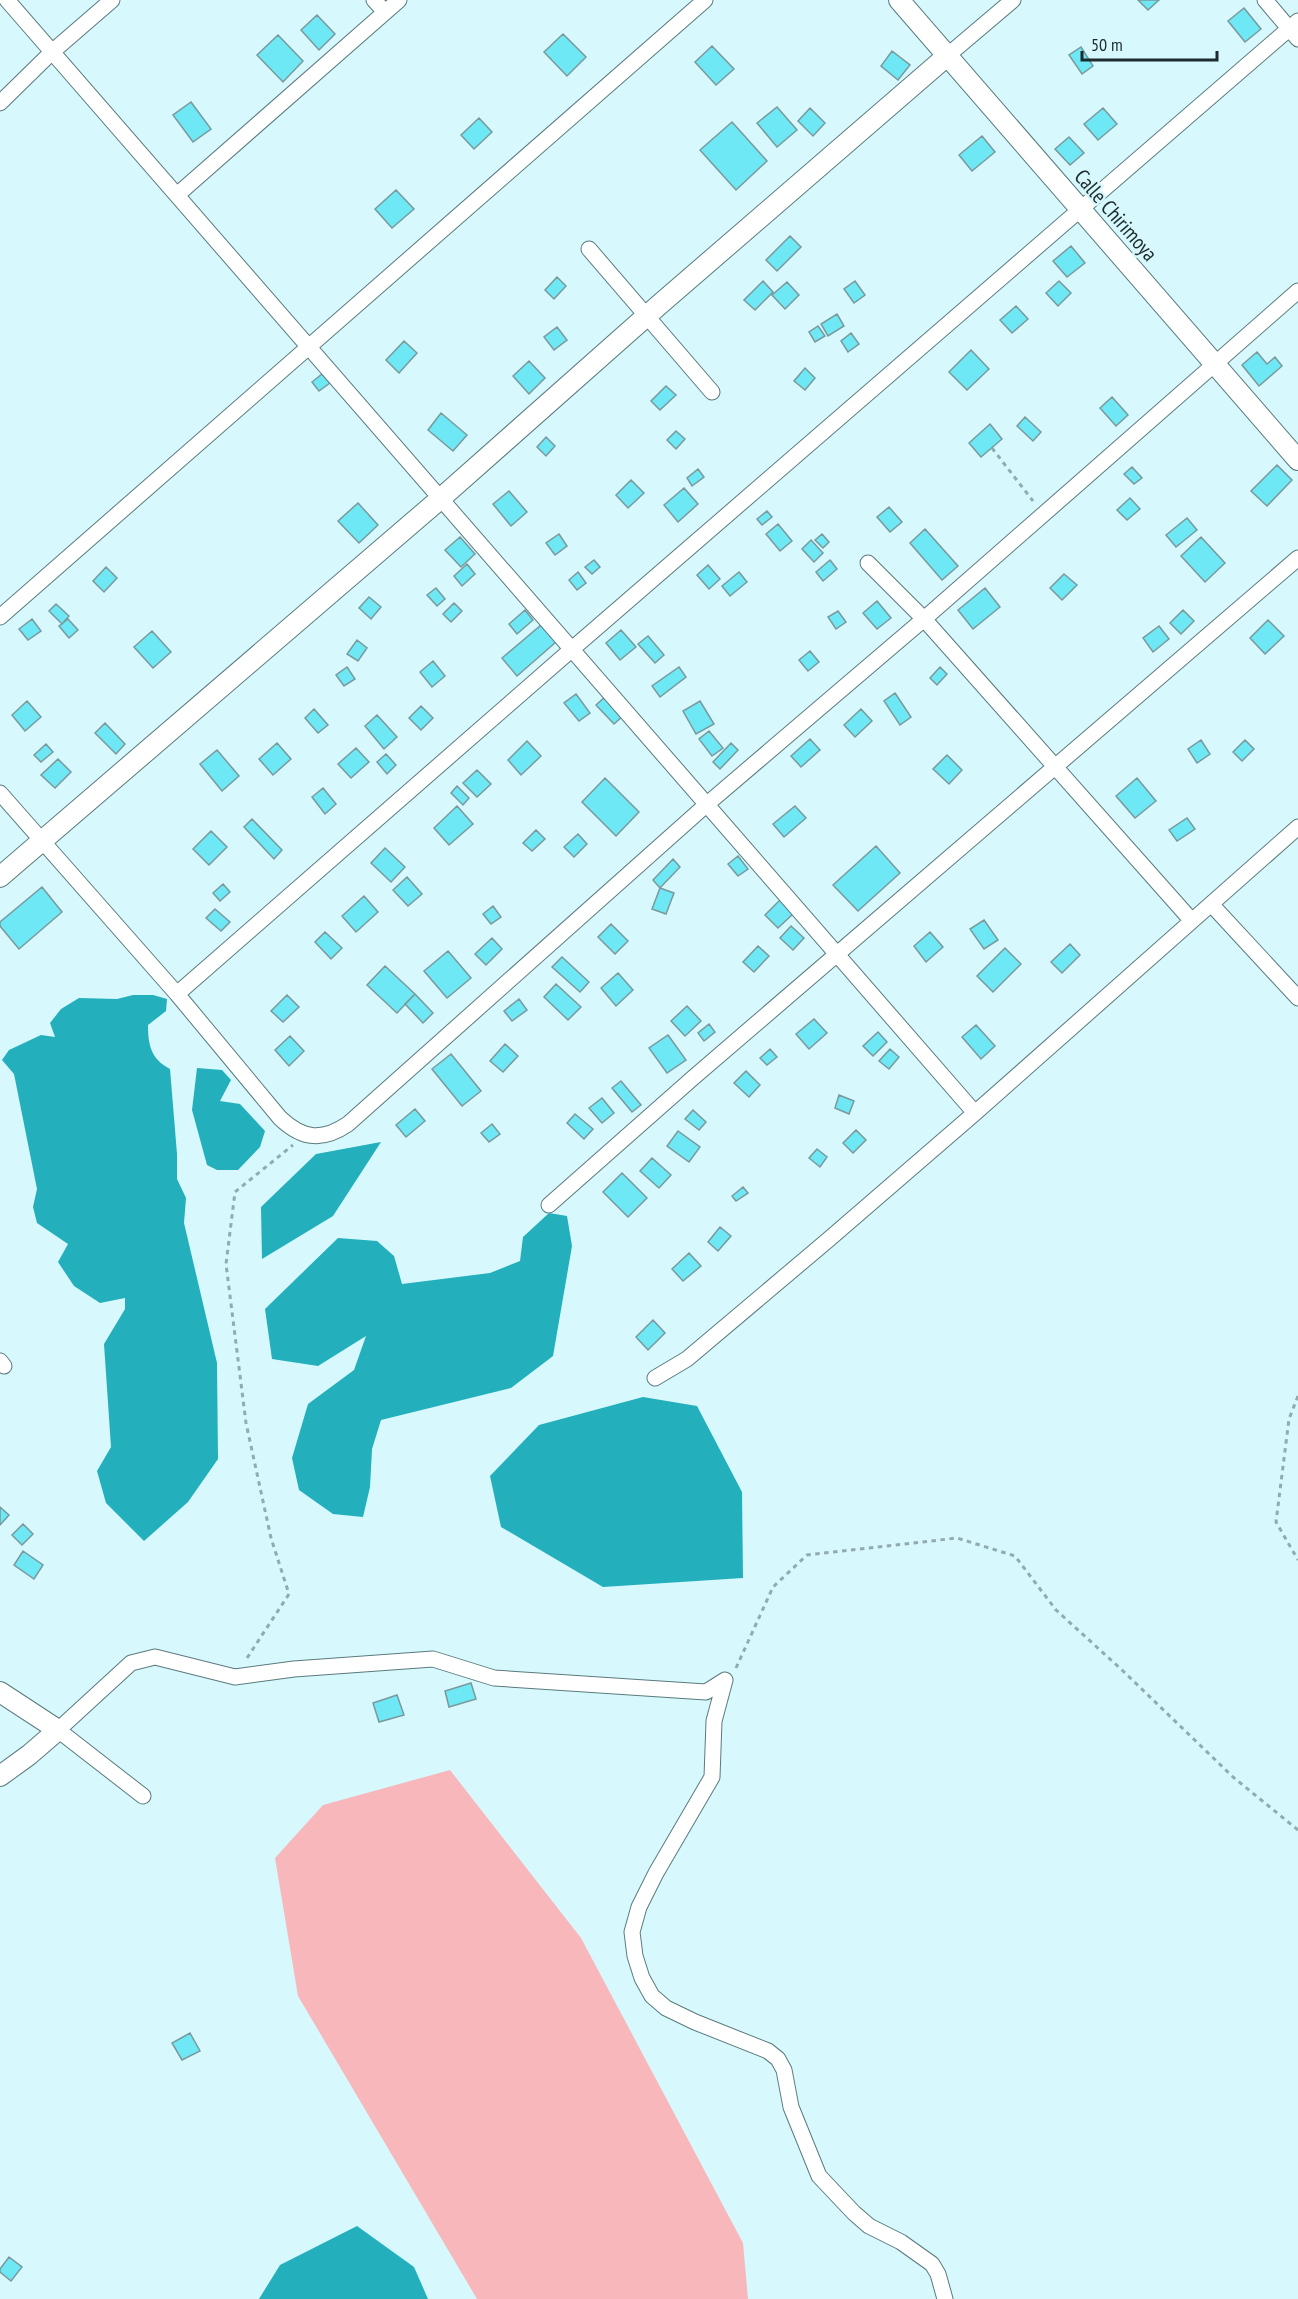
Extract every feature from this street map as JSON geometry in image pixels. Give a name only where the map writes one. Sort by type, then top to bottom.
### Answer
[{"type":"street","points":[[7,0],[975,1113]]},
{"type":"street","points":[[0,103],[52,52],[112,0]]},
{"type":"street","points":[[374,0],[385,12]]},
{"type":"street","points":[[177,195],[399,0]]},
{"type":"street","points":[[0,617],[705,0]]},
{"type":"street","name":"Calle Chirimoya","points":[[899,0],[1298,460]]},
{"type":"street","points":[[0,877],[440,499],[1013,0]]},
{"type":"street","points":[[177,994],[1080,211],[1295,30],[1265,0]]},
{"type":"street","points":[[589,249],[712,392]]},
{"type":"street","points":[[0,793],[177,994],[280,1118],[291,1129],[306,1135],[336,1132],[348,1124],[706,805],[924,619],[1298,291]]},
{"type":"street","points":[[549,1205],[694,1077],[1298,558]]},
{"type":"street","points":[[868,563],[924,619],[1192,921]]},
{"type":"street","points":[[656,1378],[687,1359],[975,1113],[1298,827]]},
{"type":"street","points":[[1211,904],[1298,998]]},
{"type":"street","points":[[0,1776],[58,1730],[131,1663],[154,1657],[235,1677],[294,1668],[434,1659],[494,1678],[506,1679],[706,1692],[725,1680],[714,1721],[711,1777],[656,1873],[639,1907],[632,1932],[635,1956],[642,1978],[652,1996],[666,2008],[768,2051],[778,2059],[784,2070],[791,2107],[819,2176],[869,2226],[901,2242],[932,2264],[938,2274],[945,2299]]},
{"type":"street","points":[[0,1692],[58,1730],[143,1796]]},
{"type":"path","points":[[992,448],[1043,513]]},
{"type":"path","points":[[235,1677],[289,1594],[272,1538],[246,1424],[226,1264],[234,1192],[306,1135]]},
{"type":"path","points":[[1298,1396],[1289,1419],[1276,1521],[1298,1560]]},
{"type":"path","points":[[734,1671],[773,1587],[807,1555],[957,1538],[1015,1556],[1056,1610],[1233,1777],[1298,1830]]},
{"type":"shaded area","points":[[450,1770],[581,1938],[743,2243],[748,2299],[477,2299],[298,1996],[275,1858],[323,1805]]},
{"type":"water","points":[[133,995],[153,995],[167,999],[166,1011],[148,1025],[149,1039],[155,1056],[170,1069],[177,1179],[186,1198],[184,1223],[217,1363],[218,1459],[188,1502],[144,1541],[106,1503],[97,1471],[111,1447],[104,1344],[125,1309],[125,1298],[100,1303],[74,1286],[58,1262],[68,1244],[37,1223],[33,1207],[37,1189],[14,1074],[2,1060],[9,1050],[41,1035],[55,1037],[50,1023],[61,1009],[79,998],[117,999]]},
{"type":"water","points":[[197,1068],[222,1070],[231,1080],[220,1101],[240,1104],[265,1131],[260,1147],[238,1170],[217,1170],[207,1165],[192,1110]]},
{"type":"water","points":[[381,1142],[333,1216],[262,1259],[261,1207],[316,1154]]},
{"type":"water","points":[[549,1213],[567,1216],[572,1246],[553,1356],[511,1388],[381,1420],[372,1449],[370,1487],[363,1517],[333,1514],[299,1490],[292,1458],[308,1404],[354,1370],[366,1336],[318,1366],[272,1359],[265,1309],[338,1238],[377,1241],[394,1256],[402,1284],[490,1273],[520,1261],[523,1237]]},
{"type":"water","points":[[643,1397],[697,1406],[742,1492],[743,1578],[603,1587],[501,1527],[490,1476],[539,1425]]},
{"type":"water","points":[[357,2226],[414,2267],[428,2299],[259,2299],[280,2265]]},
{"type":"building","points":[[1138,0],[1159,0],[1148,10]]},
{"type":"building","points":[[1244,8],[1261,29],[1245,42],[1228,21]]},
{"type":"building","points":[[317,15],[335,34],[319,50],[301,30]]},
{"type":"building","points":[[563,34],[586,57],[567,76],[544,52]]},
{"type":"building","points":[[278,35],[303,61],[283,82],[257,55]]},
{"type":"building","points":[[712,46],[734,69],[716,85],[695,62]]},
{"type":"building","points":[[1081,47],[1093,66],[1082,74],[1069,55]]},
{"type":"building","points":[[892,51],[910,65],[898,80],[881,66]]},
{"type":"building","points":[[191,102],[211,129],[193,142],[173,115]]},
{"type":"building","points":[[777,107],[797,130],[777,147],[757,123]]},
{"type":"building","points":[[810,108],[825,123],[813,136],[798,121]]},
{"type":"building","points":[[1103,108],[1117,124],[1098,140],[1084,124]]},
{"type":"building","points":[[479,118],[492,132],[474,149],[461,135]]},
{"type":"building","points":[[732,122],[767,161],[736,190],[700,150]]},
{"type":"building","points":[[982,136],[995,152],[972,171],[959,155]]},
{"type":"building","points":[[1069,137],[1084,153],[1070,165],[1055,149]]},
{"type":"building","points":[[396,190],[414,209],[392,228],[375,209]]},
{"type":"building","points":[[790,236],[801,247],[777,271],[766,260]]},
{"type":"building","points":[[1071,246],[1085,263],[1067,277],[1053,261]]},
{"type":"building","points":[[557,277],[566,286],[554,299],[545,290]]},
{"type":"building","points":[[763,281],[773,292],[755,310],[744,300]]},
{"type":"building","points":[[855,281],[865,295],[854,303],[844,289]]},
{"type":"building","points":[[1059,281],[1071,293],[1058,306],[1046,293]]},
{"type":"building","points":[[787,282],[799,295],[785,309],[772,295]]},
{"type":"building","points":[[1016,306],[1028,319],[1012,333],[1000,320]]},
{"type":"building","points":[[837,314],[844,326],[828,336],[821,324]]},
{"type":"building","points":[[818,326],[825,336],[815,342],[809,332]]},
{"type":"building","points":[[557,327],[567,340],[554,350],[544,337]]},
{"type":"building","points":[[851,333],[859,344],[848,352],[841,341]]},
{"type":"building","points":[[404,341],[417,353],[399,373],[386,360]]},
{"type":"building","points":[[971,350],[989,369],[967,390],[949,372]]},
{"type":"building","points":[[1257,352],[1267,364],[1275,357],[1282,366],[1259,386],[1242,365]]},
{"type":"building","points":[[529,361],[545,378],[529,394],[513,376]]},
{"type":"building","points":[[805,368],[815,378],[805,390],[794,381]]},
{"type":"building","points":[[322,374],[330,383],[319,391],[312,382]]},
{"type":"building","points":[[666,386],[676,395],[660,410],[651,401]]},
{"type":"building","points":[[1112,397],[1128,415],[1116,426],[1100,408]]},
{"type":"building","points":[[441,413],[467,435],[453,451],[428,430]]},
{"type":"building","points":[[1025,417],[1041,432],[1033,441],[1017,426]]},
{"type":"building","points":[[990,424],[1002,439],[981,457],[969,443]]},
{"type":"building","points":[[676,431],[685,439],[676,449],[667,440]]},
{"type":"building","points":[[546,437],[555,446],[546,456],[537,447]]},
{"type":"building","points":[[1277,465],[1292,480],[1267,506],[1251,491]]},
{"type":"building","points":[[1132,467],[1142,478],[1134,484],[1124,474]]},
{"type":"building","points":[[698,469],[704,477],[692,486],[687,478]]},
{"type":"building","points":[[631,480],[644,493],[628,508],[616,495]]},
{"type":"building","points":[[684,488],[698,504],[678,522],[664,505]]},
{"type":"building","points":[[509,491],[527,512],[511,526],[493,504]]},
{"type":"building","points":[[1130,498],[1140,509],[1127,520],[1117,510]]},
{"type":"building","points":[[358,503],[378,525],[359,543],[338,521]]},
{"type":"building","points":[[889,507],[902,522],[890,532],[877,517]]},
{"type":"building","points":[[767,511],[772,517],[762,525],[757,519]]},
{"type":"building","points":[[1187,518],[1197,530],[1176,547],[1166,535]]},
{"type":"building","points":[[778,524],[792,541],[780,551],[766,534]]},
{"type":"building","points":[[925,529],[958,566],[942,580],[910,543]]},
{"type":"building","points":[[559,534],[567,546],[555,555],[546,543]]},
{"type":"building","points":[[822,534],[829,542],[823,548],[815,540]]},
{"type":"building","points":[[460,537],[475,554],[461,567],[445,550]]},
{"type":"building","points":[[1201,537],[1225,563],[1205,582],[1181,556]]},
{"type":"building","points":[[811,540],[823,553],[814,562],[802,549]]},
{"type":"building","points":[[594,560],[600,567],[592,574],[585,567]]},
{"type":"building","points":[[830,560],[837,569],[823,581],[816,572]]},
{"type":"building","points":[[467,564],[475,574],[462,586],[454,576]]},
{"type":"building","points":[[708,565],[720,579],[709,589],[697,575]]},
{"type":"building","points":[[106,567],[117,578],[104,592],[93,581]]},
{"type":"building","points":[[578,572],[586,583],[577,590],[569,580]]},
{"type":"building","points":[[739,572],[747,582],[730,596],[722,586]]},
{"type":"building","points":[[1064,574],[1077,585],[1062,600],[1050,588]]},
{"type":"building","points":[[436,588],[445,599],[437,606],[427,595]]},
{"type":"building","points":[[985,588],[1000,607],[973,629],[958,610]]},
{"type":"building","points":[[369,597],[381,607],[371,619],[359,608]]},
{"type":"building","points":[[877,601],[891,618],[877,629],[863,613]]},
{"type":"building","points":[[454,603],[462,611],[451,622],[443,614]]},
{"type":"building","points":[[56,604],[69,616],[62,624],[49,611]]},
{"type":"building","points":[[525,610],[533,620],[517,634],[509,624]]},
{"type":"building","points":[[1183,610],[1194,621],[1181,634],[1170,623]]},
{"type":"building","points":[[838,611],[846,622],[836,629],[828,617]]},
{"type":"building","points":[[32,619],[41,631],[28,640],[19,629]]},
{"type":"building","points":[[68,619],[78,630],[69,638],[59,626]]},
{"type":"building","points":[[1268,620],[1284,636],[1265,654],[1250,638]]},
{"type":"building","points":[[541,625],[556,642],[517,676],[502,658]]},
{"type":"building","points":[[1159,626],[1169,639],[1153,652],[1143,638]]},
{"type":"building","points":[[621,630],[636,647],[620,660],[606,643]]},
{"type":"building","points":[[152,631],[171,652],[153,668],[134,647]]},
{"type":"building","points":[[648,636],[664,655],[655,663],[638,644]]},
{"type":"building","points":[[357,640],[367,648],[358,661],[347,654]]},
{"type":"building","points":[[810,651],[819,662],[808,671],[799,660]]},
{"type":"building","points":[[433,661],[445,676],[432,687],[420,672]]},
{"type":"building","points":[[347,667],[355,679],[344,686],[336,675]]},
{"type":"building","points":[[679,667],[686,677],[660,697],[652,686]]},
{"type":"building","points":[[940,667],[947,674],[937,685],[930,678]]},
{"type":"building","points":[[895,693],[911,717],[900,725],[884,701]]},
{"type":"building","points":[[576,694],[590,713],[579,721],[564,703]]},
{"type":"building","points":[[606,696],[624,715],[614,724],[596,705]]},
{"type":"building","points":[[27,701],[41,717],[25,731],[12,715]]},
{"type":"building","points":[[700,701],[714,724],[696,734],[683,711]]},
{"type":"building","points":[[421,706],[433,718],[421,730],[409,718]]},
{"type":"building","points":[[314,709],[328,725],[318,733],[305,718]]},
{"type":"building","points":[[861,709],[872,721],[855,737],[844,725]]},
{"type":"building","points":[[377,715],[397,737],[384,749],[365,726]]},
{"type":"building","points":[[105,723],[125,744],[116,754],[95,733]]},
{"type":"building","points":[[709,731],[723,748],[712,756],[699,739]]},
{"type":"building","points":[[810,739],[820,750],[801,767],[791,756]]},
{"type":"building","points":[[1201,740],[1210,754],[1197,763],[1188,749]]},
{"type":"building","points":[[1245,740],[1254,749],[1242,761],[1233,752]]},
{"type":"building","points":[[527,741],[541,756],[521,775],[508,760]]},
{"type":"building","points":[[277,743],[291,759],[273,775],[259,759]]},
{"type":"building","points":[[731,743],[738,750],[720,769],[713,762]]},
{"type":"building","points":[[46,744],[53,752],[41,762],[34,755]]},
{"type":"building","points":[[356,748],[369,762],[351,778],[338,764]]},
{"type":"building","points":[[217,750],[239,776],[222,791],[200,764]]},
{"type":"building","points":[[386,754],[396,765],[387,774],[377,762]]},
{"type":"building","points":[[947,755],[962,770],[949,784],[933,769]]},
{"type":"building","points":[[58,759],[71,772],[55,788],[41,775]]},
{"type":"building","points":[[477,770],[491,784],[477,797],[463,783]]},
{"type":"building","points":[[605,778],[639,812],[616,836],[582,802]]},
{"type":"building","points":[[1137,778],[1156,801],[1135,818],[1116,796]]},
{"type":"building","points":[[457,786],[469,798],[463,805],[451,793]]},
{"type":"building","points":[[323,788],[336,804],[325,814],[312,797]]},
{"type":"building","points":[[457,806],[473,824],[449,845],[434,828]]},
{"type":"building","points":[[795,806],[806,818],[784,837],[773,824]]},
{"type":"building","points":[[1187,818],[1195,829],[1177,841],[1169,830]]},
{"type":"building","points":[[252,819],[282,850],[274,859],[244,827]]},
{"type":"building","points":[[536,830],[545,839],[532,851],[523,843]]},
{"type":"building","points":[[211,831],[227,847],[209,865],[193,849]]},
{"type":"building","points":[[578,834],[587,844],[574,857],[564,847]]},
{"type":"building","points":[[876,846],[900,873],[858,911],[833,885]]},
{"type":"building","points":[[385,848],[405,867],[391,882],[371,863]]},
{"type":"building","points":[[738,856],[748,869],[738,876],[728,864]]},
{"type":"building","points":[[673,859],[680,867],[660,888],[653,880]]},
{"type":"building","points":[[407,877],[422,894],[408,906],[393,890]]},
{"type":"building","points":[[223,884],[230,892],[220,901],[213,893]]},
{"type":"building","points":[[42,887],[62,912],[19,949],[0,926],[0,922]]},
{"type":"building","points":[[660,888],[674,893],[666,914],[652,909]]},
{"type":"building","points":[[364,896],[378,912],[356,932],[342,916]]},
{"type":"building","points":[[781,899],[794,913],[778,928],[765,915]]},
{"type":"building","points":[[493,906],[501,917],[491,924],[483,914]]},
{"type":"building","points":[[215,909],[230,922],[221,931],[206,918]]},
{"type":"building","points":[[984,920],[998,940],[984,949],[970,929]]},
{"type":"building","points":[[611,924],[628,941],[615,954],[598,937]]},
{"type":"building","points":[[791,926],[804,938],[793,950],[780,938]]},
{"type":"building","points":[[325,932],[342,948],[331,959],[315,942]]},
{"type":"building","points":[[930,932],[943,947],[926,962],[914,946]]},
{"type":"building","points":[[492,938],[502,949],[486,965],[475,954]]},
{"type":"building","points":[[1070,944],[1080,955],[1062,973],[1051,962]]},
{"type":"building","points":[[758,946],[769,956],[754,972],[743,962]]},
{"type":"building","points":[[1005,948],[1021,964],[993,992],[977,976]]},
{"type":"building","points":[[448,951],[471,978],[447,998],[424,971]]},
{"type":"building","points":[[562,957],[589,982],[580,992],[552,967]]},
{"type":"building","points":[[385,966],[415,994],[397,1013],[367,985]]},
{"type":"building","points":[[618,973],[633,990],[616,1006],[601,988]]},
{"type":"building","points":[[556,984],[581,1007],[568,1020],[544,997]]},
{"type":"building","points":[[415,994],[433,1013],[423,1023],[405,1004]]},
{"type":"building","points":[[287,995],[299,1007],[283,1022],[271,1011]]},
{"type":"building","points":[[519,999],[527,1010],[512,1021],[504,1011]]},
{"type":"building","points":[[687,1006],[701,1021],[685,1036],[671,1021]]},
{"type":"building","points":[[814,1019],[827,1033],[809,1049],[796,1034]]},
{"type":"building","points":[[709,1024],[715,1032],[704,1041],[698,1033]]},
{"type":"building","points":[[976,1025],[995,1046],[981,1059],[962,1037]]},
{"type":"building","points":[[878,1032],[887,1042],[873,1056],[863,1046]]},
{"type":"building","points":[[668,1035],[686,1060],[667,1073],[649,1048]]},
{"type":"building","points":[[290,1036],[304,1051],[289,1066],[275,1050]]},
{"type":"building","points":[[505,1044],[518,1056],[503,1072],[490,1061]]},
{"type":"building","points":[[770,1049],[777,1057],[767,1065],[760,1058]]},
{"type":"building","points":[[890,1049],[899,1057],[889,1069],[879,1061]]},
{"type":"building","points":[[451,1054],[481,1091],[462,1106],[432,1069]]},
{"type":"building","points":[[746,1071],[760,1085],[749,1097],[734,1083]]},
{"type":"building","points":[[621,1081],[641,1105],[632,1112],[612,1088]]},
{"type":"building","points":[[839,1095],[854,1101],[849,1114],[835,1108]]},
{"type":"building","points":[[602,1098],[614,1113],[602,1123],[589,1108]]},
{"type":"building","points":[[415,1109],[425,1121],[406,1137],[396,1125]]},
{"type":"building","points":[[693,1110],[706,1122],[699,1130],[685,1119]]},
{"type":"building","points":[[575,1114],[593,1129],[584,1139],[567,1123]]},
{"type":"building","points":[[492,1124],[500,1134],[489,1142],[481,1133]]},
{"type":"building","points":[[856,1130],[866,1140],[853,1153],[843,1143]]},
{"type":"building","points":[[678,1131],[700,1147],[689,1162],[667,1146]]},
{"type":"building","points":[[817,1149],[827,1157],[820,1167],[809,1158]]},
{"type":"building","points":[[652,1158],[671,1175],[659,1188],[640,1171]]},
{"type":"building","points":[[622,1173],[647,1198],[628,1217],[603,1192]]},
{"type":"building","points":[[743,1187],[748,1193],[736,1201],[732,1196]]},
{"type":"building","points":[[720,1227],[731,1236],[718,1251],[708,1242]]},
{"type":"building","points":[[689,1253],[701,1266],[683,1281],[672,1269]]},
{"type":"building","points":[[653,1320],[665,1333],[648,1350],[636,1337]]},
{"type":"building","points":[[0,1507],[9,1515],[0,1525]]},
{"type":"building","points":[[23,1524],[33,1534],[22,1545],[12,1535]]},
{"type":"building","points":[[23,1551],[43,1565],[34,1579],[14,1565]]},
{"type":"building","points":[[471,1683],[476,1699],[449,1707],[445,1691]]},
{"type":"building","points":[[397,1695],[404,1715],[379,1722],[373,1703]]},
{"type":"building","points":[[190,2033],[200,2051],[182,2060],[172,2043]]},
{"type":"building","points":[[9,2257],[22,2267],[11,2281],[0,2272]]}]
